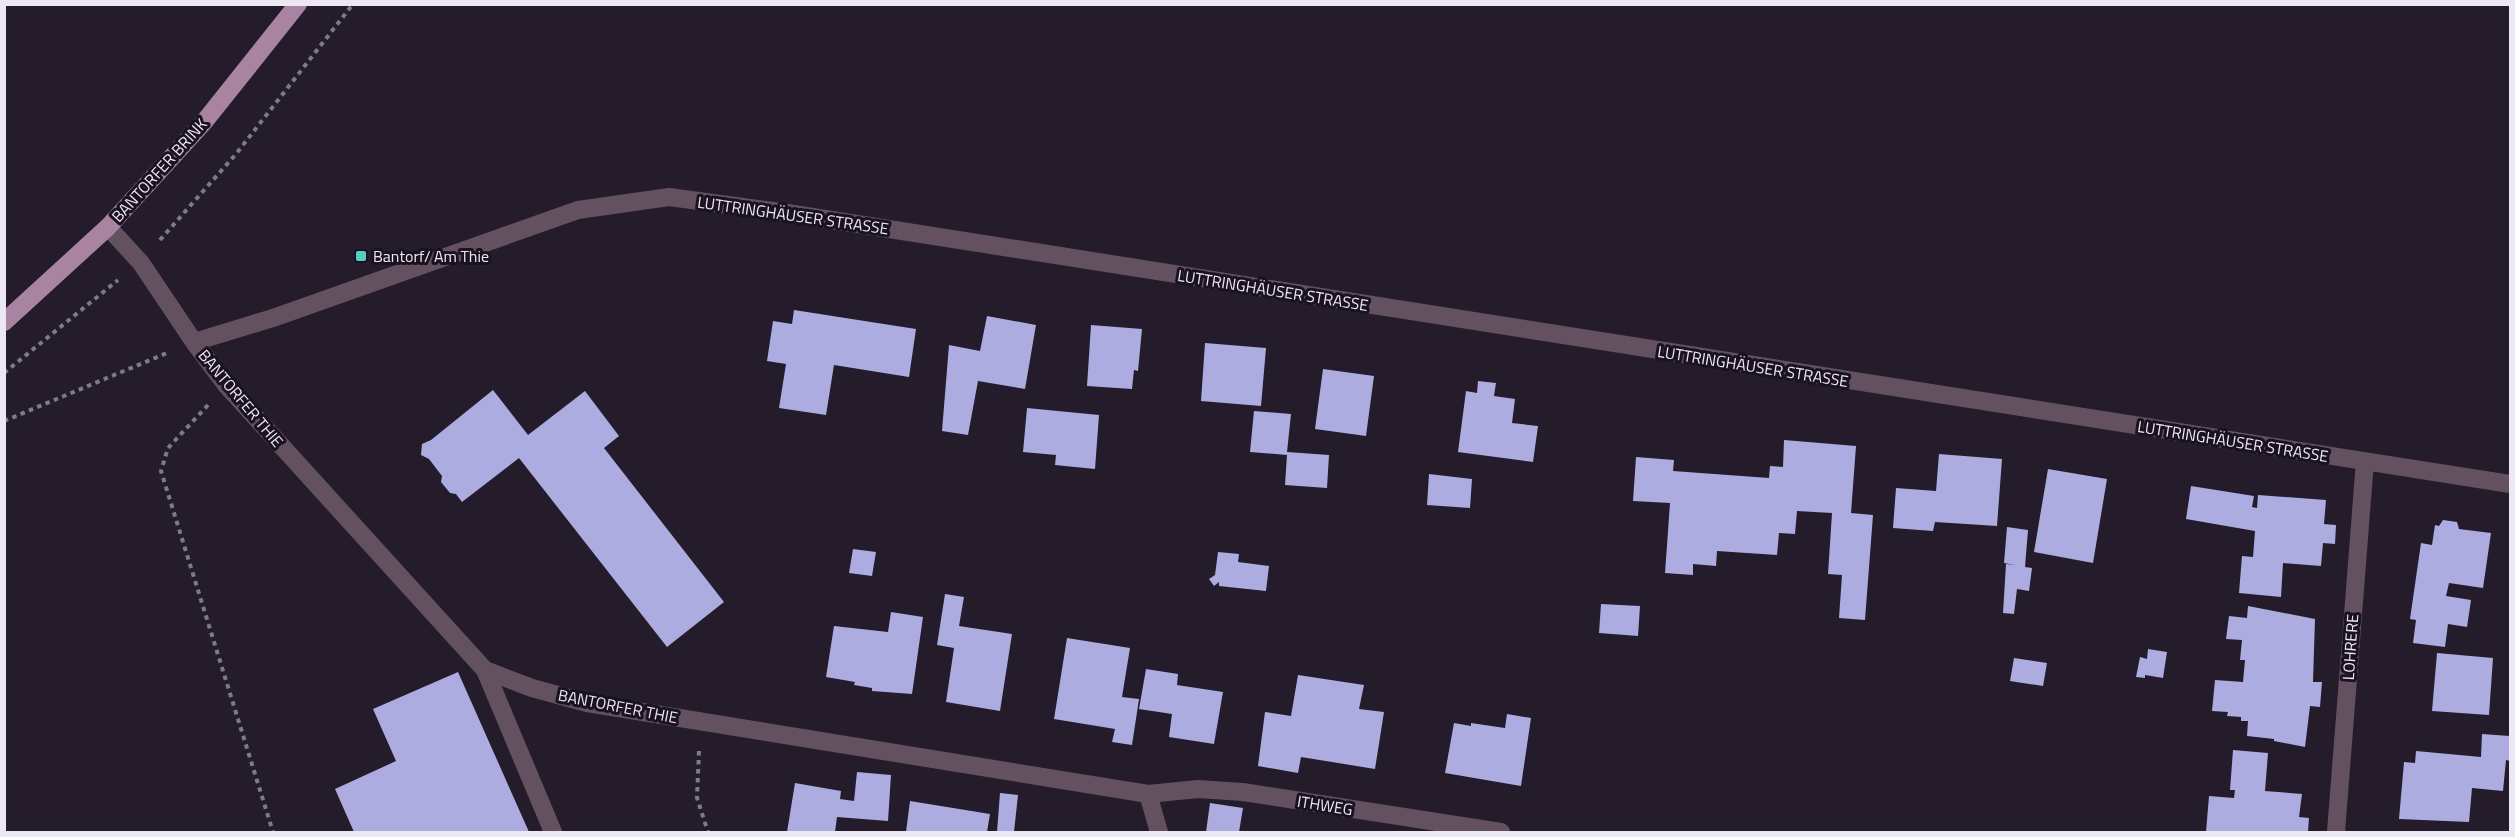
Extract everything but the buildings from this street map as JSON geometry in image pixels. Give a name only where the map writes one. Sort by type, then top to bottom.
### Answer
[{"type":"main road","name":"BANTORFER BRINK","points":[[4,322],[108,227],[204,122],[298,4]]},
{"type":"street","name":"LUTTRINGHÄUSER STRASSE","points":[[194,342],[273,318],[578,210],[669,197],[793,214],[2511,484]]},
{"type":"street","points":[[108,227],[141,263],[194,342]]},
{"type":"street","name":"BANTORFER THIE","points":[[194,342],[226,386],[485,670],[532,688],[586,703],[1148,794]]},
{"type":"street","name":"LOHRERE","points":[[2336,832],[2365,461]]},
{"type":"street","points":[[485,670],[553,832]]},
{"type":"street","name":"ITHWEG","points":[[1148,794],[1198,789],[1242,792],[1501,832]]},
{"type":"street","points":[[1148,794],[1159,832]]},
{"type":"path","points":[[4,373],[141,263],[236,154],[353,4]]},
{"type":"path","points":[[4,421],[194,342]]},
{"type":"path","points":[[226,386],[168,448],[161,471],[273,832]]},
{"type":"path","points":[[702,721],[697,798],[708,832]]},
{"type":"place","name":"Bantorf/ Am Thie","points":[[361,256]]}]
